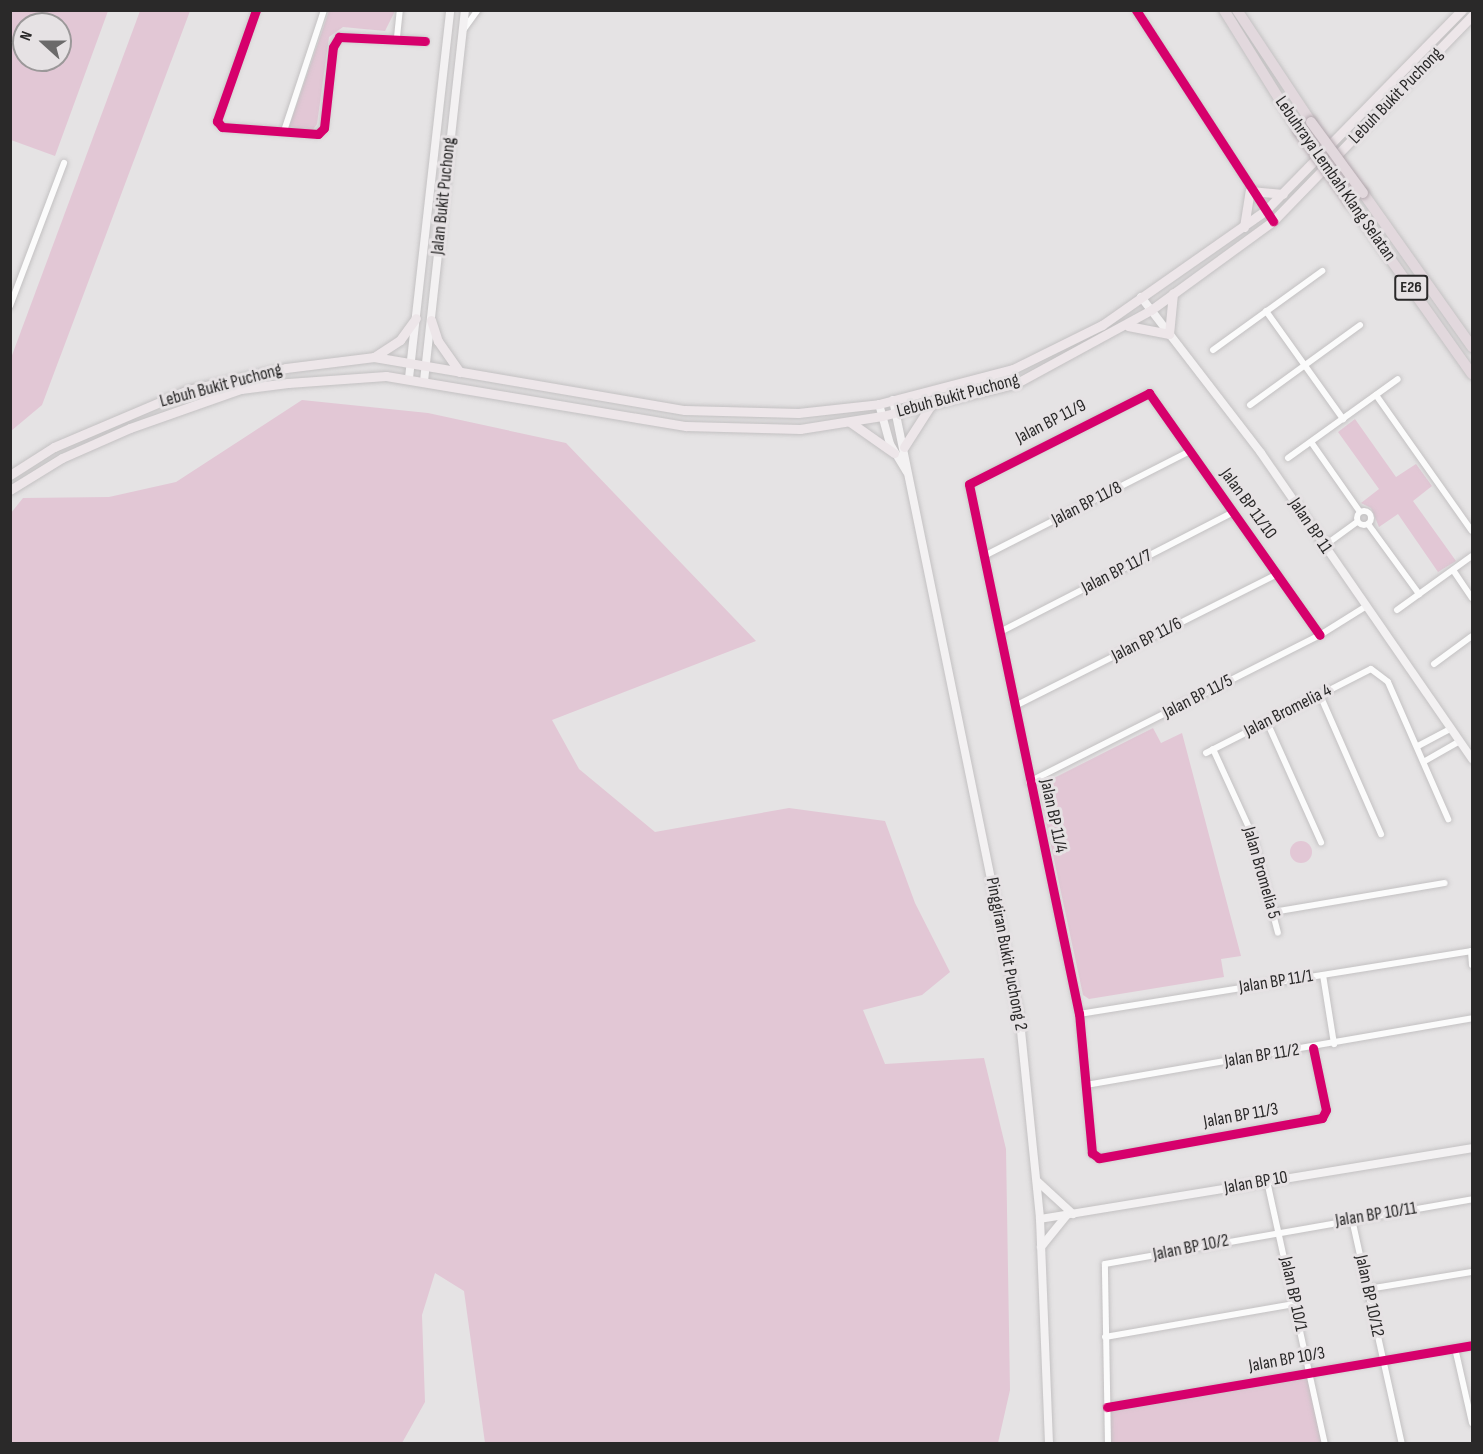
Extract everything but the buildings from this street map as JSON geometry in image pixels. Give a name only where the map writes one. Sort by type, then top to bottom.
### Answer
[{"type":"highway","name":"Lebuhraya Lembah Klang Selatan","points":[[1224,10],[1299,132],[1473,374]]},
{"type":"highway","name":"Lebuhraya Lembah Klang Selatan","points":[[1237,10],[1311,122],[1473,346]]},
{"type":"main road","name":"Lebuh Bukit Puchong","points":[[10,474],[123,414],[239,377],[374,357],[685,410],[798,413],[879,404],[1013,369],[1102,325],[1265,211],[1462,10]]},
{"type":"main road","name":"Lebuh Bukit Puchong","points":[[10,490],[62,458],[130,428],[241,389],[372,376],[409,378],[686,426],[800,429],[882,416],[1017,383],[1151,310],[1273,221],[1473,16]]},
{"type":"main road","points":[[1448,43],[1473,28]]},
{"type":"main road","points":[[1244,226],[1250,190],[1283,194]]},
{"type":"main road","points":[[1123,327],[1169,334],[1173,293]]},
{"type":"main road","points":[[374,357],[400,339],[416,318]]},
{"type":"main road","points":[[430,320],[438,341],[460,372]]},
{"type":"main road","points":[[239,377],[241,389]]},
{"type":"main road","points":[[904,447],[931,405]]},
{"type":"main road","points":[[849,422],[894,453]]},
{"type":"street","points":[[256,10],[218,124],[313,134],[324,128],[333,47],[339,37],[397,37],[425,41]]},
{"type":"street","points":[[284,131],[324,10]]},
{"type":"street","points":[[397,37],[400,10]]},
{"type":"street","name":"Jalan Bukit Puchong","points":[[409,378],[450,10]]},
{"type":"street","name":"Jalan Bukit Puchong","points":[[424,381],[465,10]]},
{"type":"street","points":[[462,32],[478,10]]},
{"type":"street","points":[[1136,10],[1250,190],[1273,221]]},
{"type":"street","points":[[433,158],[449,159]]},
{"type":"street","points":[[10,306],[64,163]]},
{"type":"street","points":[[1213,350],[1322,271]]},
{"type":"street","name":"Jalan BP 11","points":[[1141,297],[1261,453],[1450,729],[1473,759]]},
{"type":"street","points":[[1266,311],[1343,419]]},
{"type":"street","points":[[1250,405],[1360,325]]},
{"type":"street","points":[[1288,458],[1398,379]]},
{"type":"street","name":"Jalan BP 11/10","points":[[1149,393],[1320,635]]},
{"type":"street","name":"Jalan BP 11/9","points":[[969,484],[1149,393]]},
{"type":"street","points":[[1376,395],[1473,531]]},
{"type":"street","name":"Pinggiran Bukit Puchong 2","points":[[893,400],[1020,1021],[1040,1219],[1049,1443]]},
{"type":"street","name":"Pinggiran Bukit Puchong 2","points":[[879,404],[894,453],[907,472]]},
{"type":"street","points":[[1311,442],[1360,512],[1370,515],[1368,524]]},
{"type":"street","name":"Jalan BP 11/8","points":[[984,556],[1190,451]]},
{"type":"street","name":"Jalan BP 11/4","points":[[969,484],[1029,782],[1079,1014],[1095,1156]]},
{"type":"street","name":"Jalan BP 11/7","points":[[1000,632],[1233,512]]},
{"type":"street","points":[[1324,546],[1357,522],[1360,512]]},
{"type":"street","points":[[1357,522],[1368,524],[1419,594]]},
{"type":"street","points":[[1397,610],[1473,556]]},
{"type":"street","points":[[1453,570],[1473,598]]},
{"type":"street","name":"Jalan BP 11/6","points":[[1015,706],[1278,574]]},
{"type":"street","name":"Jalan BP 11/5","points":[[1029,782],[1320,635],[1365,606]]},
{"type":"street","points":[[1434,664],[1473,636]]},
{"type":"street","name":"Jalan Bromelia 4","points":[[1206,753],[1371,669],[1388,682],[1418,747]]},
{"type":"street","points":[[1320,695],[1381,834]]},
{"type":"street","points":[[1267,722],[1320,842]]},
{"type":"street","points":[[1448,819],[1418,747],[1450,729]]},
{"type":"street","points":[[1425,761],[1460,741]]},
{"type":"street","name":"Jalan Bromelia 5","points":[[1213,749],[1252,834],[1278,933]]},
{"type":"street","points":[[1273,912],[1445,883]]},
{"type":"street","points":[[1472,951],[1473,965]]},
{"type":"street","name":"Jalan BP 11/1","points":[[1079,1014],[1472,951]]},
{"type":"street","points":[[1323,975],[1334,1044]]},
{"type":"street","name":"Jalan BP 11/2","points":[[1086,1084],[1313,1048],[1473,1018]]},
{"type":"street","name":"Jalan BP 11/3","points":[[1095,1156],[1322,1118],[1326,1110],[1313,1048]]},
{"type":"street","name":"Jalan BP 10","points":[[1040,1219],[1473,1148]]},
{"type":"street","name":"Jalan BP 10/1","points":[[1267,1180],[1326,1443]]},
{"type":"street","points":[[1037,1181],[1070,1214],[1041,1247]]},
{"type":"street","name":"Jalan BP 10/11","points":[[1279,1231],[1473,1199]]},
{"type":"street","name":"Jalan BP 10/12","points":[[1352,1219],[1402,1443]]},
{"type":"street","name":"Jalan BP 10/2","points":[[1105,1337],[1103,1265],[1279,1231]]},
{"type":"street","points":[[1368,1289],[1473,1272]]},
{"type":"street","points":[[1108,1443],[1105,1337],[1294,1304]]},
{"type":"street","name":"Jalan BP 10/3","points":[[1107,1407],[1473,1345]]},
{"type":"street","points":[[1455,1348],[1473,1423]]},
{"type":"shaded area","points":[[10,11],[108,11],[55,156],[11,140]]},
{"type":"shaded area","points":[[140,11],[190,11],[42,405],[11,431],[11,358]]},
{"type":"shaded area","points":[[329,11],[395,11],[385,31],[343,27],[329,37],[317,124],[312,131],[289,127]]},
{"type":"shaded area","points":[[302,400],[428,413],[566,443],[756,641],[552,720],[579,769],[655,832],[789,808],[885,821],[915,903],[950,972],[922,995],[863,1010],[885,1064],[984,1058],[1006,1149],[1010,1390],[998,1443],[485,1443],[464,1291],[435,1273],[422,1315],[425,1402],[402,1443],[11,1443],[11,513],[23,498],[109,497],[176,482]]},
{"type":"shaded area","points":[[1355,419],[1396,477],[1416,464],[1432,486],[1413,501],[1456,561],[1438,572],[1398,514],[1379,527],[1371,508],[1361,503],[1379,489],[1338,432]]},
{"type":"shaded area","points":[[1153,728],[1161,743],[1182,733],[1241,956],[1221,959],[1224,977],[1089,999],[1083,995],[1040,794],[1046,782]]},
{"type":"shaded area","points":[[1301,841],[1311,848],[1312,852],[1305,862],[1301,863],[1291,856],[1290,852],[1297,842]]},
{"type":"shaded area","points":[[1310,1373],[1325,1443],[1108,1443],[1107,1407]]},
{"type":"cycle path","points":[[256,10],[217,121],[222,127],[318,134],[324,128],[333,47],[339,37],[425,41]]},
{"type":"cycle path","points":[[1136,10],[1273,221]]},
{"type":"cycle path","points":[[1313,1048],[1326,1110],[1322,1118],[1099,1158],[1092,1153],[1079,1014],[969,484],[1149,393],[1320,635]]},
{"type":"cycle path","points":[[1107,1407],[1472,1345]]}]
